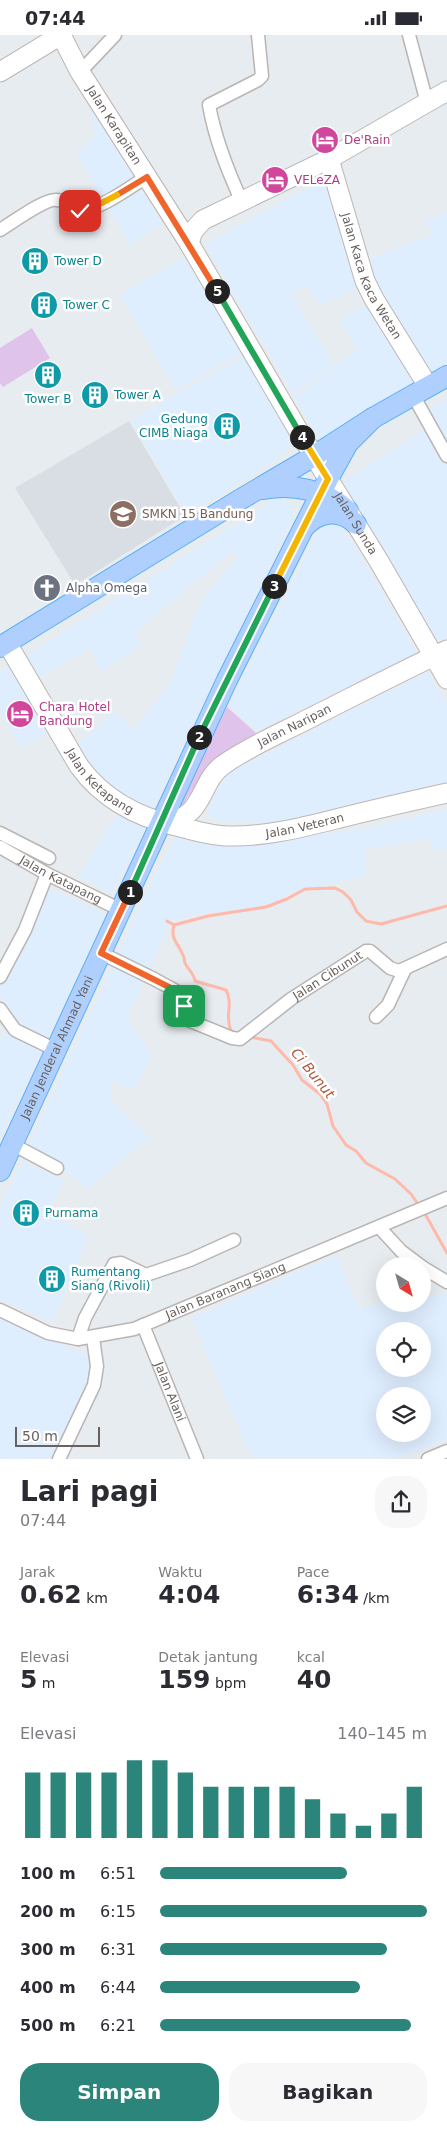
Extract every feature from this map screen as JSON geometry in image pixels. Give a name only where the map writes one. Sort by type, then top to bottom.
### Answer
[{"type":"main road","points":[[0,72],[62,35]]},
{"type":"main road","name":"Jalan Karapitan","points":[[62,35],[80,73],[183,233]]},
{"type":"main road","points":[[183,233],[193,231],[203,220],[241,200],[329,159],[447,91]]},
{"type":"main road","name":"Jalan Kaca Kaca Wetan","points":[[329,159],[365,281],[420,391]]},
{"type":"main road","name":"Jalan Sunda","points":[[183,233],[314,457],[324,487]]},
{"type":"main road","points":[[2,642],[314,457],[373,418],[447,376]]},
{"type":"main road","name":"Jalan Jenderal Ahmad Yani","points":[[0,1171],[162,823],[192,752],[227,680],[348,443],[373,418]]},
{"type":"main road","points":[[249,494],[289,487],[324,487],[352,517]]},
{"type":"main road","points":[[249,494],[282,494],[291,497],[299,510],[299,536]]},
{"type":"main road","points":[[299,536],[311,520],[330,513],[352,517]]},
{"type":"main road","name":"Jalan Sunda","points":[[352,517],[440,653],[447,679]]},
{"type":"main road","name":"Jalan Ketapang","points":[[2,642],[87,778],[114,801],[139,815],[162,823]]},
{"type":"main road","name":"Jalan Naripan","points":[[162,823],[173,822],[190,813],[214,776],[226,763],[269,739],[440,653]]},
{"type":"main road","name":"Jalan Veteran","points":[[162,823],[218,835],[261,834],[293,829],[447,793]]},
{"type":"street","points":[[80,73],[115,35]]},
{"type":"street","points":[[241,200],[225,165],[214,131],[209,105],[258,81],[262,76],[258,35]]},
{"type":"street","points":[[409,35],[427,103]]},
{"type":"street","points":[[0,231],[51,200],[62,201],[80,211],[92,208],[147,177]]},
{"type":"street","points":[[420,391],[447,456]]},
{"type":"street","points":[[0,833],[49,858]]},
{"type":"street","name":"Jalan Katapang","points":[[0,847],[47,874],[121,910]]},
{"type":"street","points":[[0,977],[25,930],[47,874]]},
{"type":"street","points":[[376,1017],[388,1005],[405,969],[417,961],[447,949]]},
{"type":"street","name":"Jalan Cibunut","points":[[101,953],[178,993],[188,1019],[232,1038],[240,1039],[291,999],[366,951],[370,951],[395,970],[405,969]]},
{"type":"street","points":[[0,1009],[15,1030],[56,1050]]},
{"type":"street","points":[[12,1145],[57,1168]]},
{"type":"street","name":"Jalan Baranang Siang","points":[[0,1310],[48,1333],[78,1339],[93,1338],[143,1325],[447,1198]]},
{"type":"street","points":[[379,1227],[409,1257]]},
{"type":"street","points":[[78,1339],[85,1318],[114,1265],[121,1263],[146,1275],[190,1260],[234,1240]]},
{"type":"street","points":[[431,1272],[447,1282]]},
{"type":"street","name":"Jalan Alani","points":[[143,1325],[197,1459]]},
{"type":"street","points":[[59,1459],[94,1385],[97,1366],[93,1338]]},
{"type":"street","points":[[428,1459],[447,1451]]},
{"type":"shaded area","points":[[91,109],[162,223],[130,244],[76,152],[95,137]]},
{"type":"shaded area","points":[[333,175],[361,285],[321,306],[307,285],[292,293],[332,365],[293,394],[205,244]]},
{"type":"shaded area","points":[[447,213],[447,361],[429,374],[384,304],[368,258],[432,236],[427,220]]},
{"type":"shaded area","points":[[184,257],[242,353],[176,389],[120,295]]},
{"type":"shaded area","points":[[365,305],[419,386],[323,446],[294,398],[334,365],[358,351],[341,321]]},
{"type":"shaded area","points":[[32,328],[50,358],[3,387],[0,383],[0,348]]},
{"type":"shaded area","points":[[244,356],[288,430],[289,445],[278,459],[186,515],[131,420]]},
{"type":"shaded area","points":[[447,400],[447,445],[429,410]]},
{"type":"shaded area","points":[[129,421],[185,516],[75,585],[15,488]]},
{"type":"shaded area","points":[[429,428],[447,460],[447,638],[436,643],[341,482]]},
{"type":"shaded area","points":[[280,496],[289,502],[295,514],[149,814],[114,791],[76,746],[115,712],[133,730],[169,686],[201,601],[238,557],[231,552],[135,632],[142,645],[102,671],[89,649],[36,679],[23,658]]},
{"type":"shaded area","points":[[330,524],[341,528],[356,549],[417,653],[257,731],[229,704],[321,527]]},
{"type":"shaded area","name":"Chara Hotel Bandung","points":[[13,664],[50,731],[21,748],[0,711],[0,672]]},
{"type":"shaded area","points":[[427,672],[447,705],[447,783],[424,791],[271,823],[218,821],[207,813],[219,780],[239,767]]},
{"type":"shaded area","points":[[227,707],[256,733],[214,765],[196,785],[182,807],[177,805]]},
{"type":"shaded area","points":[[447,809],[447,848],[434,851],[431,837],[365,850],[365,876],[284,893],[282,905],[200,913],[170,921],[127,1018],[152,1055],[134,1090],[113,1081],[110,1099],[149,1137],[89,1188],[28,1147],[157,870],[175,838],[190,834],[247,843],[369,828]]},
{"type":"shaded area","points":[[120,810],[148,822],[112,893],[78,876]]},
{"type":"shaded area","points":[[46,886],[105,914],[46,1042],[23,1028],[0,997],[0,984]]},
{"type":"shaded area","points":[[6,1029],[41,1051],[0,1138],[0,1040]]},
{"type":"shaded area","points":[[22,1162],[64,1179],[48,1213],[88,1236],[53,1322],[0,1299],[0,1206]]},
{"type":"shaded area","points":[[337,1255],[359,1309],[376,1305],[376,1313],[431,1313],[431,1296],[447,1294],[447,1439],[398,1458],[251,1458],[192,1318]]},
{"type":"shaded area","points":[[0,1315],[80,1353],[101,1346],[106,1369],[66,1458],[0,1459]]},
{"type":"waterway","points":[[167,921],[174,925],[208,916],[266,907],[287,899],[305,889],[335,888],[343,892],[351,900],[357,912],[366,921],[381,924],[447,906]]},
{"type":"waterway","name":"Ci Bunut","points":[[174,925],[174,937],[195,981],[226,990],[229,1001],[228,1020],[231,1031],[234,1032]]},
{"type":"waterway","name":"Ci Bunut","points":[[250,1037],[271,1041],[293,1065],[302,1080],[320,1094],[327,1104],[333,1126],[346,1145],[356,1151],[366,1163],[395,1179],[411,1194],[420,1207]]},
{"type":"waterway","name":"Ci Bunut","points":[[424,1212],[447,1253]]},
{"type":"place","name":"De'Rain","points":[[325,140]]},
{"type":"place","name":"VELeZA","points":[[275,180]]},
{"type":"place","name":"Tower D","points":[[35,261]]},
{"type":"place","name":"Tower C","points":[[44,305]]},
{"type":"place","name":"Tower B","points":[[48,375]]},
{"type":"place","name":"Tower A","points":[[95,395]]},
{"type":"place","name":"Gedung CIMB Niaga","points":[[227,426]]},
{"type":"place","name":"SMKN 15 Bandung","points":[[123,514]]},
{"type":"place","name":"Alpha Omega","points":[[47,588]]},
{"type":"place","name":"Chara Hotel Bandung","points":[[20,714]]},
{"type":"place","name":"Purnama","points":[[26,1213]]},
{"type":"place","name":"Rumentang Siang (Rivoli)","points":[[52,1279]]},
{"type":"route","points":[[80,211],[101,204],[147,177],[182,232],[328,479],[192,752],[162,823],[101,953],[171,988],[178,993],[184,1006]]}]
